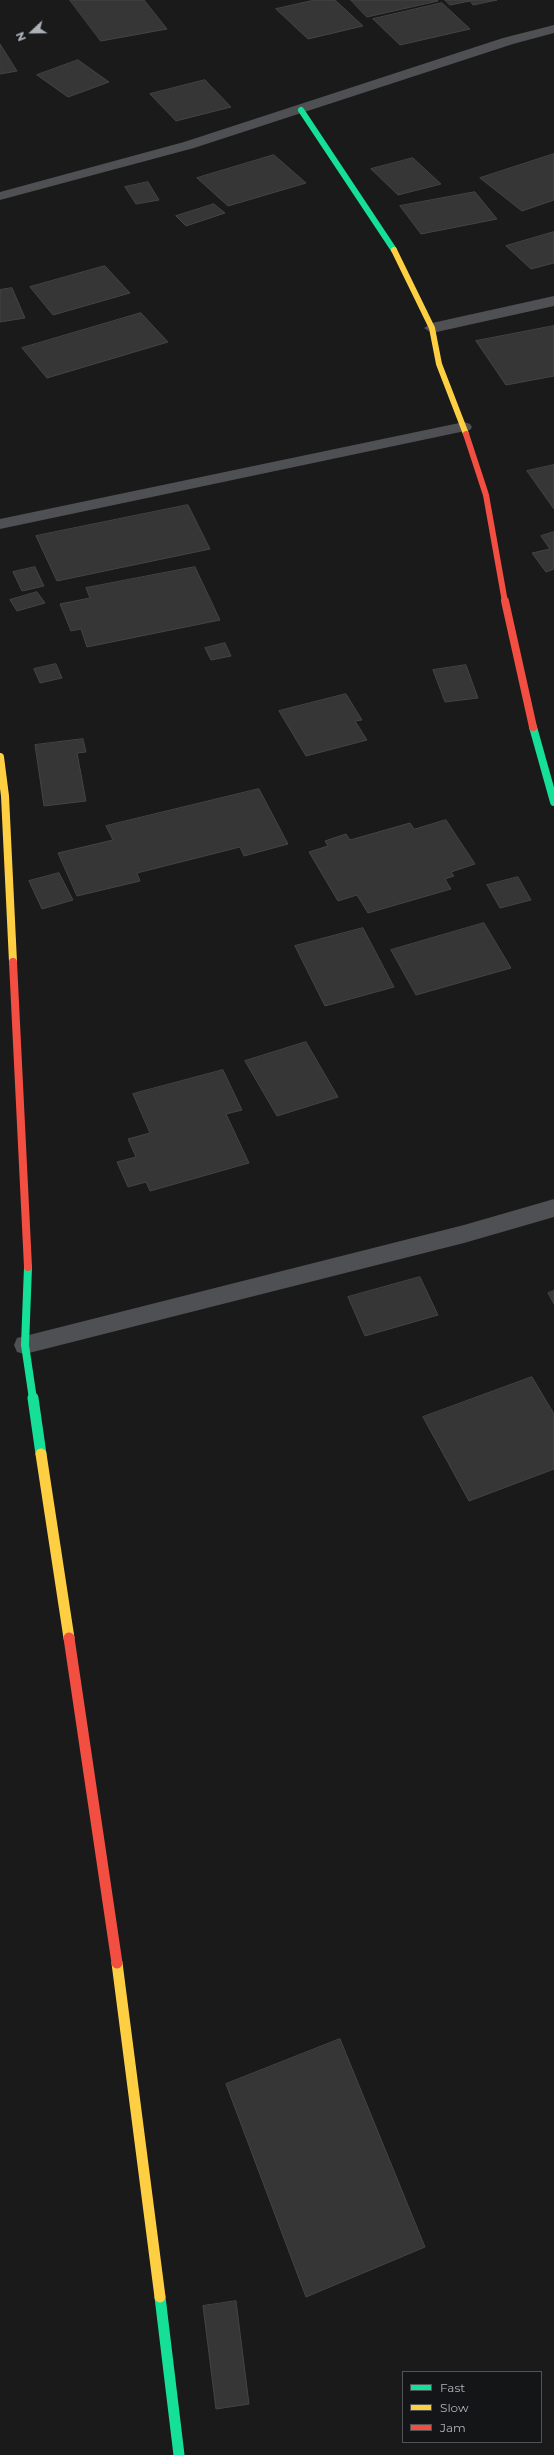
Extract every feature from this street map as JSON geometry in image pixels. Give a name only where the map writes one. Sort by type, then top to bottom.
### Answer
[{"type":"street","points":[[0,196],[189,145],[301,110],[508,41],[554,29]]},
{"type":"street","points":[[301,110],[400,259],[432,328],[439,364],[464,426],[486,495],[503,594],[528,711],[554,802]]},
{"type":"street","points":[[432,328],[554,301]]},
{"type":"street","points":[[0,524],[464,426]]},
{"type":"street","points":[[0,757],[4,796],[28,1276],[25,1344],[126,2022],[179,2455]]},
{"type":"street","points":[[25,1344],[449,1238],[554,1208]]},
{"type":"building","points":[[70,0],[144,0],[167,29],[101,41]]},
{"type":"building","points":[[315,0],[335,0],[363,26],[308,39],[276,9]]},
{"type":"building","points":[[351,0],[437,0],[438,1],[367,17]]},
{"type":"building","points":[[445,0],[497,0],[473,5],[470,1],[450,5]]},
{"type":"building","points":[[442,3],[470,29],[400,45],[373,19]]},
{"type":"building","points":[[0,44],[17,71],[0,74]]},
{"type":"building","points":[[78,60],[109,82],[68,97],[37,75]]},
{"type":"building","points":[[205,80],[231,107],[176,121],[150,94]]},
{"type":"building","points":[[554,154],[554,200],[522,211],[480,178]]},
{"type":"building","points":[[274,155],[306,183],[228,206],[197,178]]},
{"type":"building","points":[[413,158],[441,184],[398,195],[371,169]]},
{"type":"building","points":[[148,182],[159,200],[136,204],[125,187]]},
{"type":"building","points":[[475,192],[497,219],[421,234],[400,206]]},
{"type":"building","points":[[214,204],[225,213],[186,226],[176,216]]},
{"type":"building","points":[[554,232],[554,263],[531,269],[506,246]]},
{"type":"building","points":[[105,266],[130,293],[53,315],[30,287]]},
{"type":"building","points":[[12,288],[25,318],[0,322],[0,290]]},
{"type":"building","points":[[141,313],[168,342],[47,378],[22,348]]},
{"type":"building","points":[[554,326],[554,376],[506,385],[476,341]]},
{"type":"building","points":[[554,465],[554,509],[527,471]]},
{"type":"building","points":[[188,505],[210,549],[57,581],[36,536]]},
{"type":"building","points":[[554,532],[554,569],[546,572],[532,553],[550,549],[541,536]]},
{"type":"building","points":[[35,567],[44,586],[22,591],[13,572]]},
{"type":"building","points":[[195,567],[220,620],[87,647],[81,629],[71,631],[60,604],[90,598],[86,588]]},
{"type":"building","points":[[37,592],[45,603],[17,611],[10,600]]},
{"type":"building","points":[[225,643],[231,656],[211,660],[205,648]]},
{"type":"building","points":[[56,664],[62,678],[40,683],[34,669]]},
{"type":"building","points":[[466,665],[478,698],[445,702],[433,670]]},
{"type":"building","points":[[346,694],[362,720],[355,721],[367,740],[306,756],[279,711]]},
{"type":"building","points":[[83,739],[86,752],[77,753],[86,801],[44,806],[35,745]]},
{"type":"building","points":[[259,789],[288,844],[244,856],[240,847],[137,873],[140,881],[77,896],[58,853],[113,840],[106,826]]},
{"type":"building","points":[[446,820],[475,864],[451,872],[454,876],[445,879],[451,889],[368,913],[357,895],[338,901],[309,852],[328,846],[325,841],[346,834],[350,840],[410,823],[414,829]]},
{"type":"building","points":[[59,873],[73,900],[42,909],[29,881]]},
{"type":"building","points":[[518,877],[531,900],[500,908],[487,885]]},
{"type":"building","points":[[484,923],[511,968],[416,995],[391,950]]},
{"type":"building","points":[[363,928],[394,987],[325,1006],[295,946]]},
{"type":"building","points":[[306,1042],[338,1097],[277,1116],[245,1061]]},
{"type":"building","points":[[223,1070],[242,1110],[226,1114],[249,1163],[150,1191],[146,1182],[128,1187],[117,1162],[136,1157],[128,1139],[150,1133],[133,1094]]},
{"type":"building","points":[[420,1277],[438,1315],[365,1336],[348,1297]]},
{"type":"building","points":[[554,1291],[554,1304],[548,1293]]},
{"type":"building","points":[[532,1377],[554,1414],[554,1469],[469,1501],[423,1417]]},
{"type":"building","points":[[340,2039],[425,2247],[306,2297],[226,2084]]},
{"type":"building","points":[[236,2301],[249,2404],[216,2409],[203,2306]]},
{"type":"traffic: fast","points":[[301,110],[394,250]]},
{"type":"traffic: fast","points":[[533,727],[554,802]]},
{"type":"traffic: fast","points":[[28,1267],[25,1345],[41,1454]]},
{"type":"traffic: fast","points":[[160,2297],[179,2455]]},
{"type":"traffic: slow","points":[[394,250],[432,328],[439,364],[466,434]]},
{"type":"traffic: slow","points":[[0,757],[5,796],[13,962]]},
{"type":"traffic: slow","points":[[41,1454],[69,1638]]},
{"type":"traffic: slow","points":[[117,1963],[160,2297]]},
{"type":"traffic: jam","points":[[466,434],[486,495],[503,594],[533,727]]},
{"type":"traffic: jam","points":[[13,962],[28,1267]]},
{"type":"traffic: jam","points":[[69,1638],[117,1963]]}]
